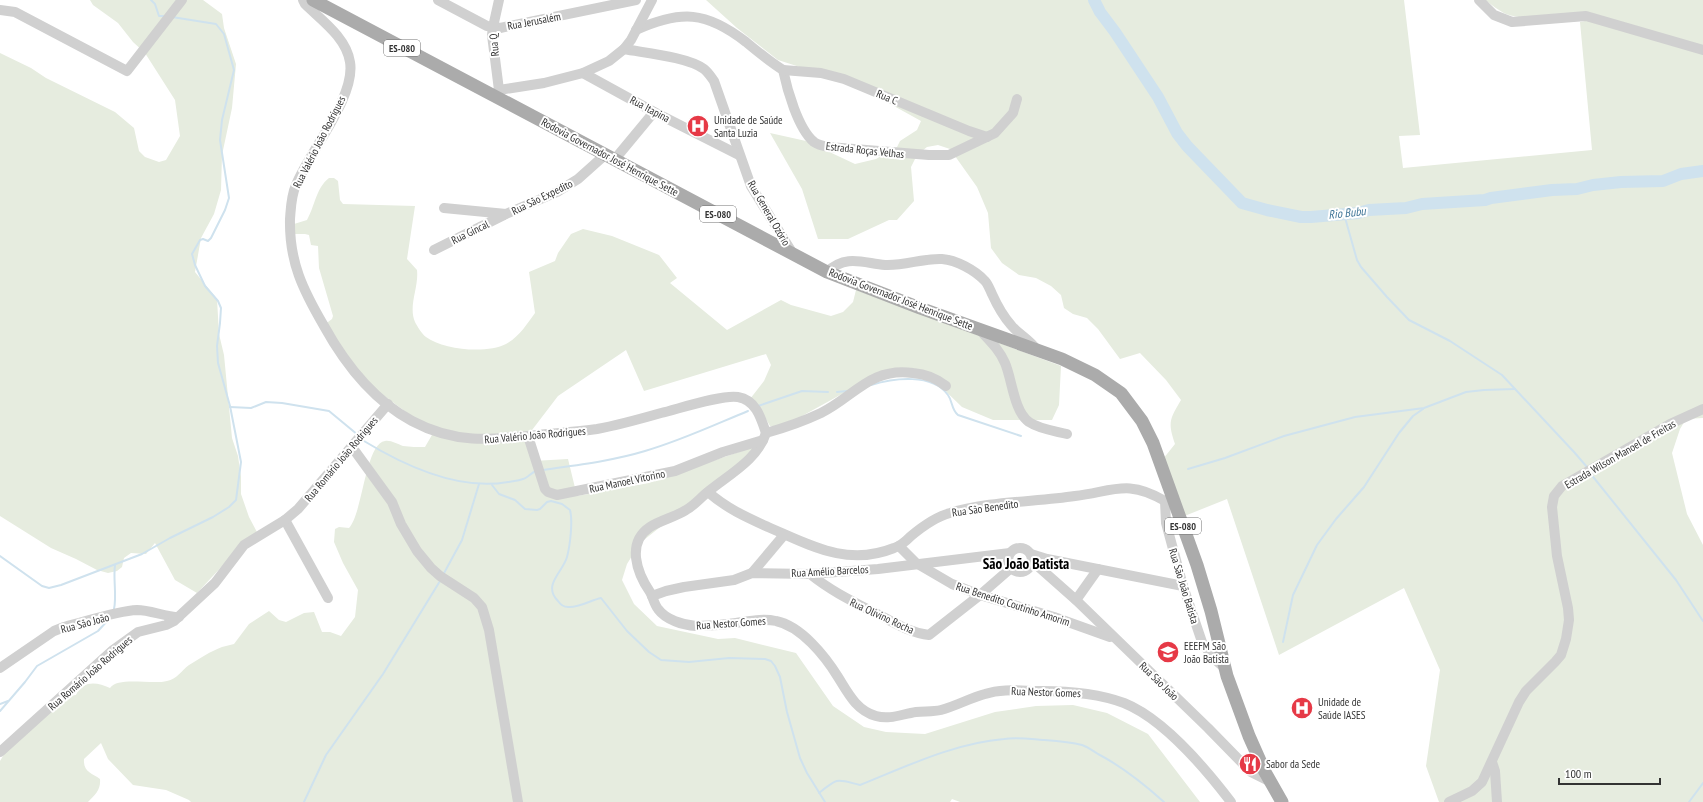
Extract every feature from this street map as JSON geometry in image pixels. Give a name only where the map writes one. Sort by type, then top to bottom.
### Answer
[{"type":"main road","name":"Rodovia Governador José Henrique Sette","points":[[313,0],[496,93],[610,156],[828,272],[888,296],[1078,366],[1110,385],[1128,401],[1142,421],[1153,443],[1169,500],[1199,572],[1226,669],[1249,736],[1271,782]]},
{"type":"main road","name":"ES-080","points":[[1271,782],[1282,802]]},
{"type":"street","points":[[0,10],[16,12],[127,71],[182,0]]},
{"type":"street","name":"Rua Valério João Rodrigues","points":[[303,0],[305,4],[341,42],[348,57],[350,70],[349,80],[342,99],[296,184],[292,197],[290,237],[296,267],[308,299],[335,348],[360,379],[400,414],[414,422],[441,433],[470,439],[484,440],[528,436],[610,426],[699,403],[735,397],[746,400],[754,406],[762,419],[764,437]]},
{"type":"street","name":"Rua Jerusalém","points":[[438,0],[480,23],[493,27],[505,27],[636,0]]},
{"type":"street","name":"Rua Q","points":[[496,93],[493,27],[499,0]]},
{"type":"street","points":[[496,93],[584,73],[609,61],[624,50],[652,0]]},
{"type":"street","points":[[1480,0],[1494,15],[1512,22],[1586,16],[1703,50]]},
{"type":"street","points":[[636,30],[669,17],[703,19],[731,31],[774,65],[783,70]]},
{"type":"street","name":"Rua General Ozório","points":[[624,50],[681,60],[699,66],[708,73],[714,81],[751,186],[794,255]]},
{"type":"street","name":"Rua C","points":[[783,70],[821,73],[844,79],[969,131],[987,137]]},
{"type":"street","name":"Estrada Roças Velhas","points":[[783,70],[788,90],[804,131],[814,142],[822,146],[942,156],[953,154],[995,133],[1010,118],[1017,100]]},
{"type":"street","name":"Rua Itapina","points":[[584,73],[654,112],[739,155]]},
{"type":"street","name":"Rua São Expedito","points":[[444,208],[506,214],[557,192],[610,156],[654,112]]},
{"type":"street","name":"Rua Gincal","points":[[434,250],[506,214]]},
{"type":"street","points":[[828,272],[834,265],[856,260],[896,265],[942,259],[956,262],[979,275],[985,281],[1000,310],[1012,327],[1028,339],[1037,350]]},
{"type":"street","points":[[979,329],[1002,356],[1017,403],[1024,418],[1035,425],[1067,434]]},
{"type":"street","points":[[764,437],[821,413],[868,381],[880,375],[905,372],[917,373],[928,376],[946,386]]},
{"type":"street","name":"Rua Romário João Rodrigues","points":[[0,752],[113,650],[138,632],[166,625],[179,617],[215,583],[244,545],[285,520],[307,499],[388,404]]},
{"type":"street","name":"Estrada Wilson Manoel de Freitas","points":[[1449,802],[1477,788],[1482,782],[1519,702],[1526,691],[1555,662],[1564,647],[1569,620],[1557,556],[1552,512],[1552,502],[1557,491],[1562,486],[1670,424],[1703,409]]},
{"type":"street","name":"Rua Manoel Vitorino","points":[[528,436],[545,489],[557,496],[675,471],[764,437]]},
{"type":"street","name":"Rua Nestor Gomes","points":[[764,437],[759,449],[741,466],[686,510],[650,527],[643,534],[637,545],[635,554],[636,564],[644,584],[658,609],[666,616],[684,625],[708,626],[764,620],[777,621],[785,624],[802,634],[812,643],[837,675],[852,701],[868,713],[875,716],[893,717],[916,712],[940,710],[983,694],[1002,691],[1073,692],[1096,695],[1124,704],[1149,716],[1174,738],[1204,768],[1231,802]]},
{"type":"street","points":[[352,447],[392,502],[401,524],[417,551],[431,568],[448,582],[465,591],[482,607],[489,630],[518,802]]},
{"type":"street","name":"Rua São Benedito","points":[[708,492],[729,508],[784,535],[820,549],[849,555],[875,553],[899,546],[927,523],[938,517],[963,509],[1058,499],[1126,488],[1144,490],[1169,500]]},
{"type":"street","name":"Rua São João Batista","points":[[1169,500],[1166,523],[1183,586],[1202,642],[1213,658],[1226,669]]},
{"type":"street","points":[[285,520],[328,598]]},
{"type":"street","points":[[752,573],[784,535]]},
{"type":"street","name":"Rua Benedito Coutinho Amorim","points":[[899,546],[916,564],[952,584],[980,595],[1054,617],[1114,638]]},
{"type":"street","points":[[1032,558],[1029,569],[1025,572],[1020,573],[1010,568],[1008,564],[1010,554],[1013,550],[1023,548],[1032,558],[1047,559],[1183,586]]},
{"type":"street","name":"Rua Amélio Barcelos","points":[[652,596],[666,590],[734,580],[752,573],[810,574],[878,569],[1010,554]]},
{"type":"street","name":"Rua São João","points":[[1032,558],[1208,728],[1251,772],[1271,782]]},
{"type":"street","name":"Rua Olivino Rocha","points":[[810,574],[830,590],[842,597],[912,632],[929,635],[980,595],[1010,568]]},
{"type":"street","points":[[1076,600],[1098,569]]},
{"type":"street","name":"Rua São João","points":[[0,668],[54,631],[64,627],[131,610],[179,617]]},
{"type":"street","points":[[1492,762],[1496,771],[1497,802]]},
{"type":"shaded area","points":[[90,0],[203,0],[222,14],[224,28],[236,64],[232,108],[222,155],[221,190],[214,214],[201,238],[195,272],[217,299],[219,334],[224,355],[232,438],[238,456],[241,477],[241,494],[249,517],[258,534],[240,547],[197,593],[175,580],[155,543],[146,554],[131,553],[124,558],[122,567],[117,571],[108,573],[97,570],[51,548],[0,516],[0,53],[31,68],[46,78],[115,112],[134,128],[139,151],[145,157],[159,162],[166,160],[180,136],[175,100],[145,53],[133,42],[118,23],[93,5]]},
{"type":"shaded area","points":[[706,0],[1404,0],[1420,135],[1399,136],[1403,168],[1592,150],[1580,22],[1585,21],[1525,18],[1515,16],[1503,13],[1485,0],[1703,0],[1703,418],[1686,419],[1680,429],[1672,453],[1687,514],[1703,545],[1703,802],[1439,802],[1426,766],[1440,670],[1404,588],[1279,655],[1227,499],[1182,517],[1163,459],[1175,444],[1171,431],[1171,422],[1174,412],[1181,400],[1166,380],[1140,353],[1120,359],[1098,329],[1087,318],[1073,314],[1064,308],[1061,295],[1051,286],[1036,278],[1019,275],[1002,263],[991,248],[988,213],[977,187],[950,149],[938,145],[927,147],[917,155],[911,167],[914,201],[897,220],[889,220],[848,239],[818,239],[802,189],[770,133],[806,141],[855,164],[876,159],[897,147],[900,141],[917,130],[921,121],[856,85],[778,60],[737,28]]},
{"type":"shaded area","points":[[329,178],[334,178],[338,181],[340,200],[343,204],[415,206],[407,259],[417,270],[413,316],[416,324],[424,336],[443,345],[454,348],[477,350],[488,349],[506,344],[515,338],[535,313],[529,272],[555,261],[558,253],[571,234],[583,229],[612,236],[659,255],[677,278],[670,283],[727,330],[781,300],[791,305],[831,316],[843,312],[853,302],[856,290],[1061,366],[1059,405],[1052,420],[993,420],[962,407],[934,380],[878,374],[784,426],[770,426],[759,407],[750,399],[764,381],[771,365],[766,354],[644,391],[626,350],[558,396],[529,434],[533,461],[568,459],[577,496],[649,483],[759,445],[749,457],[640,543],[627,564],[622,580],[634,604],[657,626],[718,639],[735,638],[796,653],[833,706],[864,727],[886,732],[925,734],[995,712],[1036,706],[1073,705],[1107,713],[1148,734],[1200,802],[960,802],[952,799],[950,802],[191,802],[166,790],[133,785],[108,759],[101,743],[84,759],[85,767],[100,779],[95,795],[88,802],[0,802],[0,761],[6,752],[22,734],[69,696],[76,695],[82,687],[91,684],[100,684],[110,688],[114,684],[120,682],[161,682],[170,680],[205,655],[222,647],[234,644],[249,624],[269,611],[279,620],[286,622],[304,613],[314,612],[322,632],[330,632],[341,636],[355,617],[358,590],[343,563],[334,542],[335,529],[339,527],[349,528],[354,520],[369,466],[378,445],[387,441],[403,446],[425,447],[436,428],[420,425],[406,412],[375,389],[348,361],[324,325],[332,319],[333,316],[319,268],[318,246],[311,245],[309,235],[295,234],[294,224],[307,220],[318,192]]},
{"type":"waterway","points":[[151,0],[155,4],[159,16],[164,16]]},
{"type":"waterway","name":"Rio Bubu","points":[[1094,0],[1100,12],[1158,97],[1177,133],[1187,146],[1242,203],[1301,217],[1311,217],[1358,213],[1369,210],[1406,208],[1422,204],[1485,200],[1621,182],[1663,181],[1681,174],[1703,171]]},
{"type":"waterway","points":[[0,556],[42,586],[49,588],[61,585],[142,554],[170,538],[213,517],[229,507],[236,500],[241,462],[230,406],[218,363],[217,346],[221,308],[218,301],[205,286],[195,265],[192,254],[200,240],[203,239],[208,241],[211,238],[225,210],[229,198],[220,140],[222,120],[234,70],[224,34],[216,24],[172,17]]},
{"type":"waterway","points":[[1344,214],[1357,260],[1361,267],[1409,320],[1450,341],[1502,375],[1587,467]]},
{"type":"waterway","points":[[871,385],[901,379],[923,380],[932,383],[941,388],[948,395],[954,410],[958,415],[1021,436]]},
{"type":"waterway","points":[[1188,469],[1225,458],[1284,436],[1355,417],[1424,408],[1466,392],[1515,389]]},
{"type":"waterway","points":[[758,406],[802,391],[828,392]]},
{"type":"waterway","points":[[837,392],[847,391]]},
{"type":"waterway","points":[[230,407],[251,408],[266,402],[282,403],[329,411],[358,435]]},
{"type":"waterway","points":[[1283,642],[1293,595],[1317,545],[1336,519],[1364,487],[1399,433],[1413,416],[1423,409]]},
{"type":"waterway","points":[[542,470],[607,460],[645,451],[684,438],[748,411]]},
{"type":"waterway","points":[[364,441],[415,467],[452,480],[489,484],[508,482],[525,478],[536,471]]},
{"type":"waterway","points":[[1590,473],[1676,580],[1703,621]]},
{"type":"waterway","points":[[443,575],[462,540],[479,484]]},
{"type":"waterway","points":[[492,485],[499,494],[515,500],[525,509],[537,510],[547,502],[551,501],[562,504],[570,510],[571,527],[567,557],[555,579],[552,589],[554,595],[562,605],[572,607],[601,598],[627,631],[649,652],[661,660],[689,662],[729,658],[765,659],[771,661],[780,677],[787,712],[800,758],[807,773],[825,802]]},
{"type":"waterway","points":[[114,609],[115,565]]},
{"type":"waterway","points":[[304,802],[326,755],[383,674],[440,581]]},
{"type":"waterway","points":[[0,711],[37,666],[98,631],[109,619]]},
{"type":"waterway","points":[[0,704],[8,701]]},
{"type":"waterway","points":[[819,793],[834,782],[842,781],[860,785],[930,757],[967,745],[985,741],[1019,738],[1063,742],[1084,746],[1125,770],[1164,802]]},
{"type":"waterway","points":[[1689,802],[1703,783]]},
{"type":"place","name":"Unidade de Saúde Santa Luzia","points":[[698,126]]},
{"type":"place","name":"EEEFM São João Batista","points":[[1168,652]]},
{"type":"place","name":"Unidade de Saúde IASES","points":[[1302,708]]},
{"type":"place","name":"Sabor da Sede","points":[[1250,764]]},
{"type":"district","name":"São João Batista","points":[[1026,564]]}]
